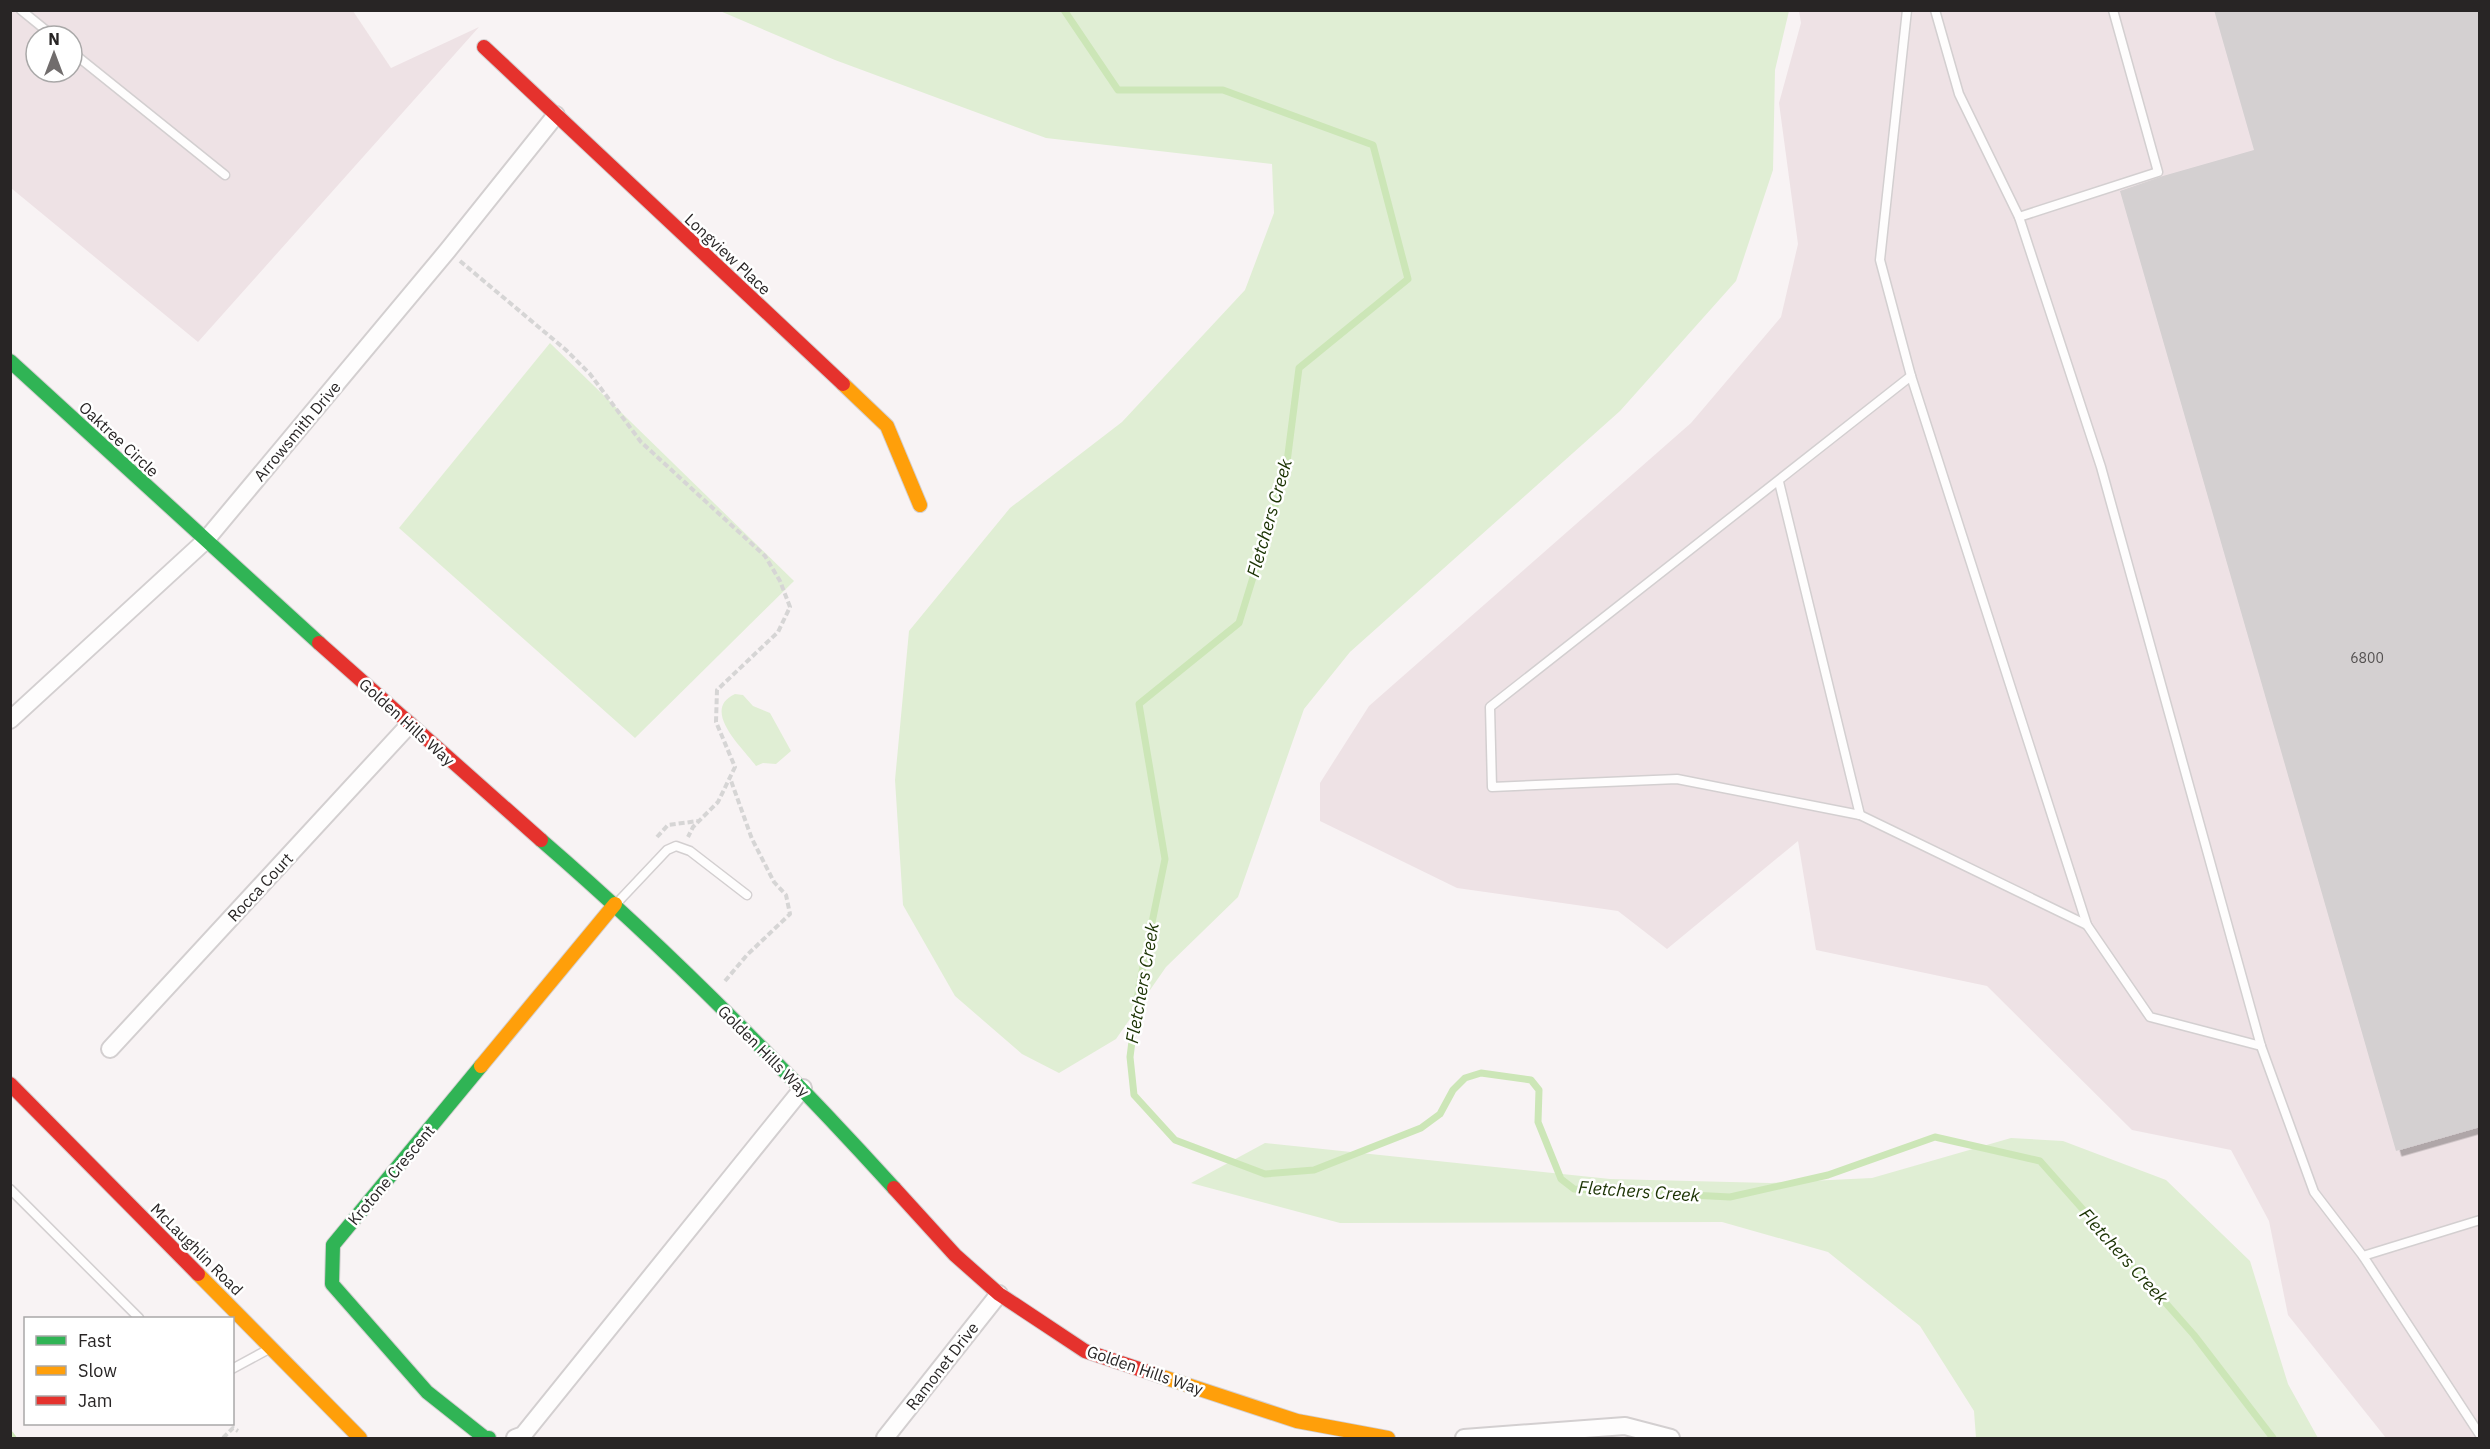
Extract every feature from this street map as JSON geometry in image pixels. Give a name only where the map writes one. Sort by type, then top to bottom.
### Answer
[{"type":"street","name":"Longview Place","points":[[484,47],[887,426],[920,505]]},
{"type":"street","name":"Arrowsmith Drive","points":[[10,720],[205,541],[448,250],[556,115]]},
{"type":"street","name":"Oaktree Circle","points":[[10,361],[205,541]]},
{"type":"street","name":"Golden Hills Way","points":[[205,541],[409,725],[615,904],[803,1088],[955,1255],[999,1294],[1085,1351],[1297,1421],[1388,1438]]},
{"type":"street","name":"Rocca Court","points":[[111,1048],[409,725]]},
{"type":"street","name":"Krotone Crescent","points":[[489,1438],[485,1438],[427,1392],[332,1284],[333,1245],[615,904]]},
{"type":"street","name":"McLaughlin Road","points":[[10,1084],[360,1438]]},
{"type":"street","points":[[515,1438],[524,1435],[803,1088]]},
{"type":"street","name":"Ramonet Drive","points":[[885,1438],[999,1294]]},
{"type":"street","points":[[1464,1438],[1625,1426],[1671,1438]]},
{"type":"lane","points":[[21,10],[38,24]]},
{"type":"lane","points":[[1907,10],[1880,260],[1911,376],[2087,926],[2150,1017],[2261,1046]]},
{"type":"lane","points":[[1935,10],[1959,94],[2019,217],[2100,467],[2261,1046],[2314,1192],[2363,1256],[2480,1435]]},
{"type":"lane","points":[[2019,217],[2158,172],[2113,10]]},
{"type":"lane","points":[[84,62],[225,176]]},
{"type":"lane","points":[[1911,376],[1490,707],[1492,787],[1677,779],[1860,815],[2087,926]]},
{"type":"lane","points":[[1779,482],[1860,815]]},
{"type":"lane","points":[[615,904],[667,850],[675,846],[690,851],[747,895]]},
{"type":"lane","points":[[10,1190],[138,1317]]},
{"type":"lane","points":[[2363,1256],[2480,1220]]},
{"type":"lane","points":[[234,1367],[272,1347]]},
{"type":"lane","points":[[2468,1417],[2480,1414]]},
{"type":"path","points":[[448,250],[566,350],[590,374],[641,442],[765,556],[780,580],[790,607],[778,632],[717,690],[716,722],[735,767],[718,802],[693,827],[681,848]]},
{"type":"path","points":[[223,1438],[233,1428],[238,1431]]},
{"type":"shaded area","points":[[10,11],[353,11],[391,68],[479,27],[198,342],[11,188]]},
{"type":"shaded area","points":[[1799,11],[2479,11],[2479,1438],[2386,1438],[2288,1315],[2269,1221],[2231,1150],[2132,1130],[1987,986],[1816,950],[1798,841],[1667,949],[1618,911],[1457,888],[1320,821],[1320,783],[1369,706],[1691,423],[1781,317],[1798,244],[1779,103],[1801,23]]},
{"type":"green space","points":[[720,11],[1789,11],[1775,70],[1773,170],[1736,281],[1620,411],[1350,652],[1304,709],[1238,897],[1166,967],[1116,1039],[1059,1073],[1022,1054],[955,996],[903,905],[895,780],[909,631],[1010,508],[1122,422],[1245,290],[1274,213],[1272,164],[1046,138],[835,60]]},
{"type":"green space","points":[[550,343],[794,581],[635,738],[399,528]]},
{"type":"green space","points":[[735,694],[743,695],[753,706],[770,713],[791,751],[776,764],[763,763],[756,766],[734,740],[723,719],[722,709],[725,701]]},
{"type":"green space","points":[[2011,1138],[2063,1141],[2166,1180],[2250,1261],[2288,1384],[2318,1438],[1976,1438],[1974,1411],[1920,1326],[1828,1252],[1722,1222],[1340,1223],[1191,1183],[1265,1143],[1610,1179],[1770,1183],[1872,1178]]},
{"type":"building","points":[[2214,10],[2480,10],[2480,1127],[2396,1151],[2120,191],[2254,150]]},
{"type":"waterway","name":"Fletchers Creek","points":[[1064,10],[1118,90],[1223,90],[1373,145],[1408,279],[1299,368],[1286,470],[1239,623],[1139,704],[1165,859],[1139,986],[1130,1057],[1134,1095],[1175,1140],[1265,1174],[1314,1170],[1421,1128],[1440,1114],[1453,1090],[1465,1078],[1481,1073],[1531,1080],[1539,1090],[1538,1122],[1561,1179],[1574,1189],[1730,1197],[1828,1175],[1935,1137],[2040,1161],[2194,1335],[2273,1438]]},
{"type":"waterway","points":[[10,1434],[13,1438]]},
{"type":"traffic: fast","points":[[10,361],[319,643]]},
{"type":"traffic: fast","points":[[541,840],[588,881],[723,1009],[810,1097],[894,1188]]},
{"type":"traffic: fast","points":[[481,1066],[333,1245],[332,1284],[427,1392],[485,1438],[489,1438]]},
{"type":"traffic: slow","points":[[843,384],[887,426],[920,505]]},
{"type":"traffic: slow","points":[[481,1066],[615,904]]},
{"type":"traffic: slow","points":[[198,1274],[360,1438]]},
{"type":"traffic: slow","points":[[1160,1376],[1297,1421],[1388,1438]]},
{"type":"traffic: jam","points":[[484,47],[843,384]]},
{"type":"traffic: jam","points":[[319,643],[541,840]]},
{"type":"traffic: jam","points":[[10,1084],[198,1274]]},
{"type":"traffic: jam","points":[[894,1188],[955,1255],[999,1294],[1085,1351],[1160,1376]]}]
